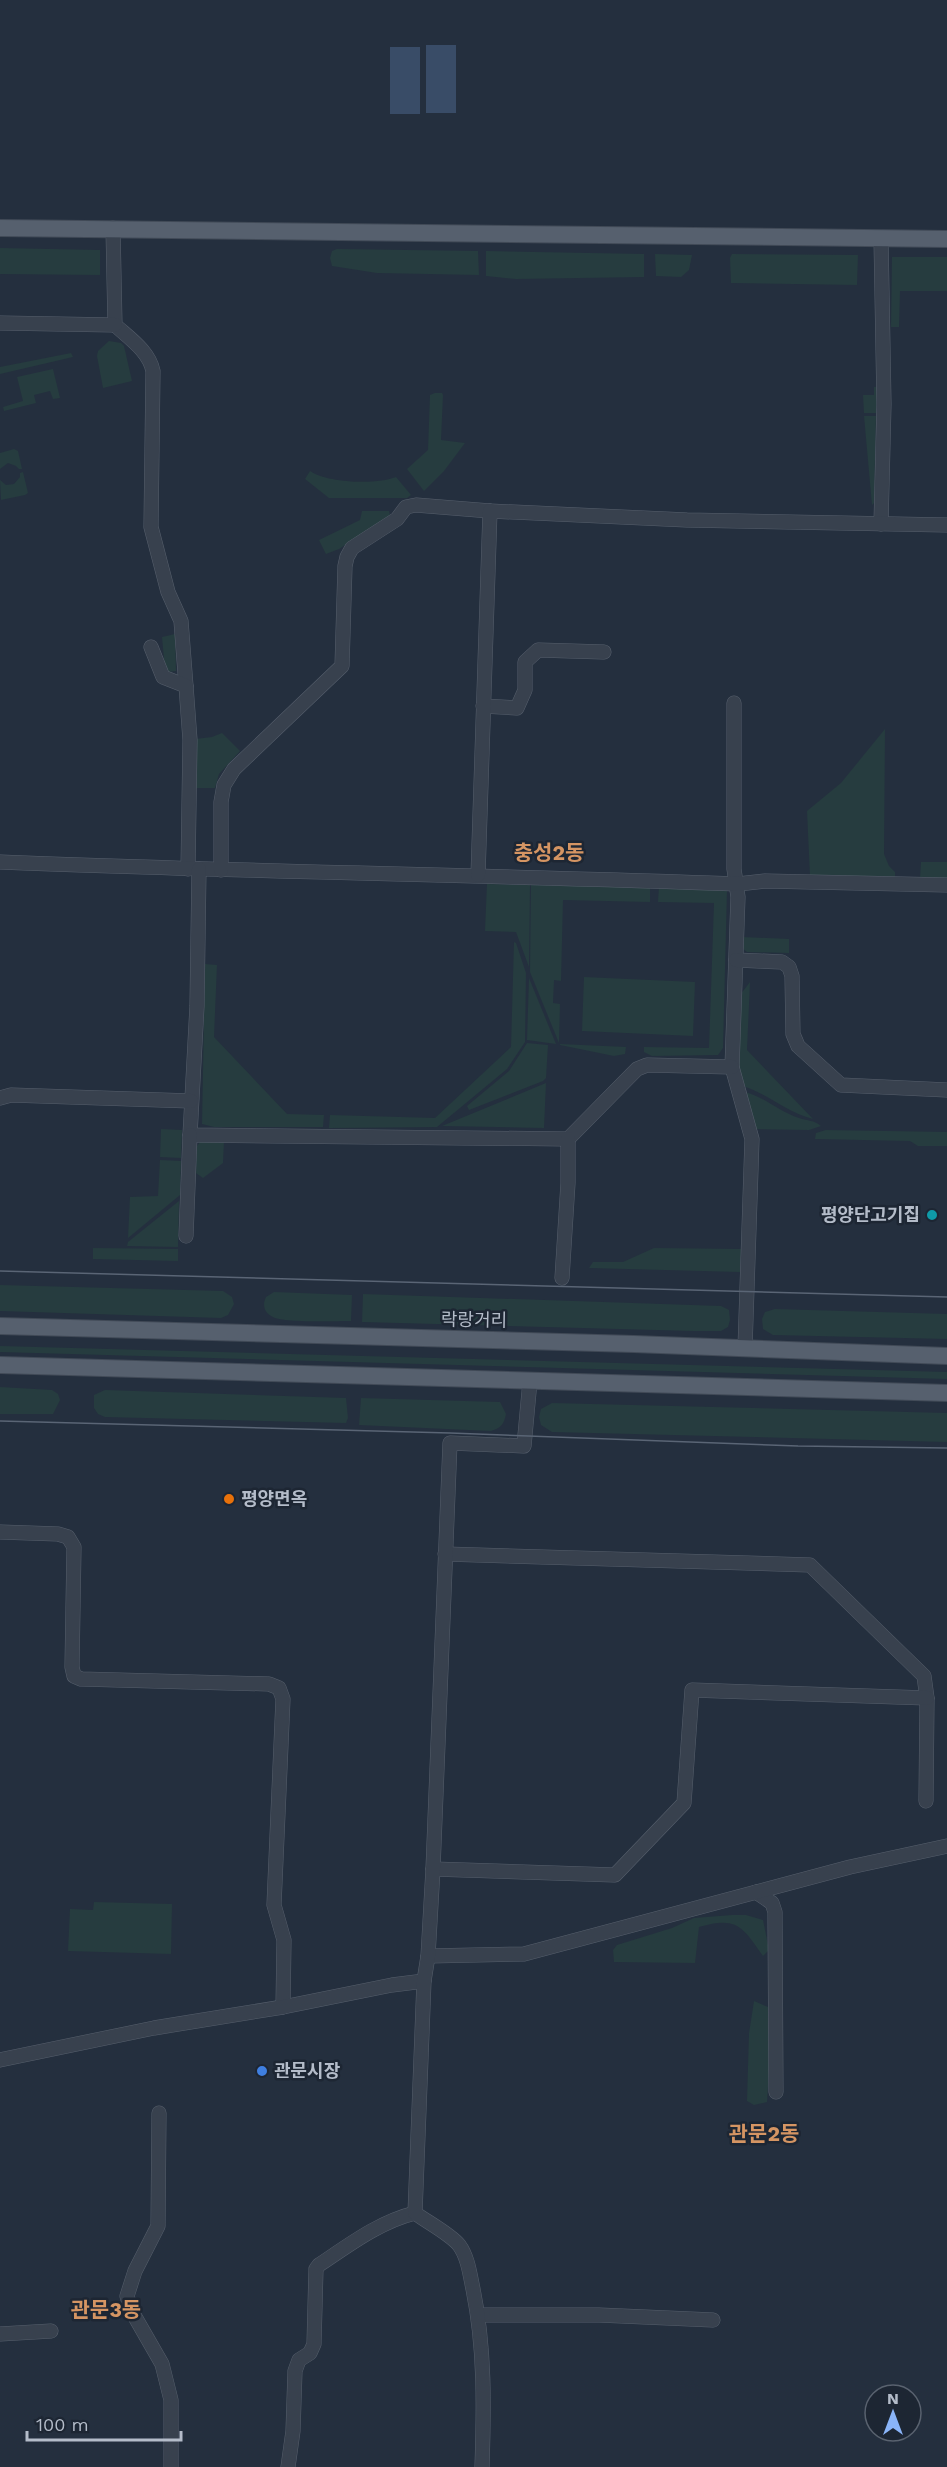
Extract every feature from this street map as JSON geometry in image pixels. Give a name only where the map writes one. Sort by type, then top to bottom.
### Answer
[{"type":"main road","points":[[0,228],[947,239]]},
{"type":"main road","name":"락랑거리","points":[[0,1326],[947,1356]]},
{"type":"main road","points":[[0,1365],[947,1393]]},
{"type":"street","points":[[113,228],[115,325]]},
{"type":"street","points":[[881,238],[884,404],[881,524]]},
{"type":"street","points":[[0,323],[115,325],[146,354],[153,371],[151,528],[168,592],[181,621],[189,740],[197,1006],[186,1236]]},
{"type":"street","points":[[221,870],[221,802],[224,785],[234,769],[342,666],[347,557],[352,548],[397,519],[406,507],[416,505],[489,511],[687,520],[947,525]]},
{"type":"street","points":[[478,875],[489,511]]},
{"type":"street","points":[[151,647],[162,677],[186,686]]},
{"type":"street","points":[[483,706],[517,708],[525,690],[525,662],[538,650],[604,652]]},
{"type":"street","points":[[734,703],[734,869],[738,884],[732,1067],[752,1139],[745,1348]]},
{"type":"street","points":[[0,862],[738,884],[765,881],[947,885]]},
{"type":"street","points":[[736,960],[782,962],[789,967],[792,976],[793,1034],[798,1046],[842,1085],[947,1090]]},
{"type":"street","points":[[562,1278],[568,1183],[568,1139],[637,1069],[647,1065],[732,1067]]},
{"type":"street","points":[[0,1098],[11,1095],[191,1101]]},
{"type":"street","points":[[190,1135],[568,1139]]},
{"type":"street","points":[[415,2213],[424,1981],[428,1956],[433,1869],[450,1443],[524,1446],[530,1381]]},
{"type":"street","points":[[0,1532],[58,1534],[69,1537],[74,1546],[72,1667],[74,1676],[81,1679],[269,1684],[279,1688],[283,1699],[274,1905],[284,1940],[283,2007]]},
{"type":"street","points":[[445,1554],[810,1565],[924,1676],[927,1698],[926,1801]]},
{"type":"street","points":[[433,1869],[615,1875],[684,1803],[692,1690],[927,1698]]},
{"type":"street","points":[[428,1956],[524,1954],[850,1867],[947,1846]]},
{"type":"street","points":[[756,1892],[772,1903],[776,1912],[776,2092]]},
{"type":"street","points":[[0,2060],[154,2028],[424,1981]]},
{"type":"street","points":[[159,2113],[158,2226],[135,2271],[127,2296],[131,2310],[162,2364],[171,2400],[171,2467]]},
{"type":"street","points":[[415,2213],[459,2245],[468,2265],[478,2315],[484,2409],[482,2467]]},
{"type":"street","points":[[288,2467],[293,2431],[295,2371],[299,2360],[310,2353],[314,2344],[316,2269],[366,2234],[397,2218],[415,2213]]},
{"type":"street","points":[[478,2315],[599,2315],[713,2320]]},
{"type":"street","points":[[0,2334],[51,2331]]},
{"type":"green space","points":[[0,248],[100,250],[100,275],[0,274]]},
{"type":"green space","points":[[337,249],[478,251],[479,275],[377,273],[332,266],[330,258],[332,251]]},
{"type":"green space","points":[[486,251],[644,254],[644,277],[516,279],[486,276]]},
{"type":"green space","points":[[655,254],[692,255],[689,270],[681,277],[656,276]]},
{"type":"green space","points":[[732,254],[858,255],[857,285],[731,283],[730,258]]},
{"type":"green space","points":[[892,257],[947,257],[947,291],[900,291],[899,327],[891,327]]},
{"type":"green space","points":[[109,341],[121,343],[124,346],[132,381],[103,388],[97,356],[98,351]]},
{"type":"green space","points":[[71,353],[73,357],[0,374],[0,367]]},
{"type":"green space","points":[[53,369],[60,398],[53,399],[50,391],[34,395],[36,403],[4,411],[3,407],[23,401],[17,377]]},
{"type":"green space","points":[[874,387],[877,387],[876,413],[864,413],[863,395],[874,395]]},
{"type":"green space","points":[[435,393],[443,395],[441,440],[465,443],[444,471],[424,491],[407,469],[428,450],[430,395]]},
{"type":"green space","points":[[864,416],[876,416],[874,503],[872,505]]},
{"type":"green space","points":[[14,449],[18,451],[22,469],[8,463],[0,469],[0,453]]},
{"type":"green space","points":[[310,471],[328,478],[352,482],[388,480],[396,477],[411,495],[407,498],[329,498],[305,479]]},
{"type":"green space","points":[[23,472],[28,493],[1,500],[0,480],[6,485],[14,484]]},
{"type":"green space","points":[[362,511],[389,511],[390,516],[339,549],[326,554],[319,540],[360,520]]},
{"type":"green space","points":[[175,634],[176,671],[168,672],[165,670],[162,637]]},
{"type":"green space","points":[[885,729],[884,854],[889,866],[895,872],[895,878],[810,876],[807,811],[841,783]]},
{"type":"green space","points":[[222,733],[240,751],[219,774],[215,788],[195,788],[195,739]]},
{"type":"green space","points":[[921,862],[947,862],[947,879],[920,879]]},
{"type":"green space","points":[[487,884],[530,885],[529,967],[516,932],[485,931]]},
{"type":"green space","points":[[531,885],[650,886],[650,902],[563,900],[561,981],[554,980],[553,1003],[560,1004],[559,1043],[530,972]]},
{"type":"green space","points":[[659,887],[727,890],[723,1048],[718,1055],[652,1056],[644,1052],[644,1047],[709,1048],[714,903],[658,902]]},
{"type":"green space","points":[[742,937],[789,939],[789,953],[747,952],[742,948]]},
{"type":"green space","points":[[514,942],[526,973],[525,1042],[507,1069],[437,1127],[329,1128],[330,1115],[435,1118],[511,1047]]},
{"type":"green space","points":[[205,964],[217,965],[214,1037],[287,1114],[324,1115],[323,1127],[214,1127],[202,1124]]},
{"type":"green space","points":[[584,977],[695,982],[693,1036],[582,1031]]},
{"type":"green space","points":[[529,978],[556,1044],[527,1040]]},
{"type":"green space","points":[[750,982],[747,1050],[813,1119],[743,1086],[737,1066],[740,995]]},
{"type":"green space","points":[[527,1043],[548,1045],[546,1078],[469,1110],[467,1106],[509,1071]]},
{"type":"green space","points":[[560,1045],[626,1047],[625,1054],[614,1056]]},
{"type":"green space","points":[[546,1083],[544,1128],[442,1126]]},
{"type":"green space","points":[[744,1092],[821,1126],[809,1130],[754,1129]]},
{"type":"green space","points":[[161,1129],[182,1130],[181,1158],[160,1157]]},
{"type":"green space","points":[[826,1130],[947,1132],[947,1146],[918,1146],[910,1141],[815,1139],[816,1133]]},
{"type":"green space","points":[[201,1141],[224,1141],[223,1163],[203,1178],[196,1173],[197,1146]]},
{"type":"green space","points":[[160,1160],[181,1161],[180,1195],[128,1238],[130,1197],[158,1196]]},
{"type":"green space","points":[[179,1201],[178,1247],[127,1246],[128,1242]]},
{"type":"green space","points":[[93,1248],[178,1249],[178,1261],[93,1259]]},
{"type":"green space","points":[[654,1248],[741,1249],[740,1272],[589,1268],[593,1262],[623,1262]]},
{"type":"green space","points":[[0,1285],[223,1291],[232,1297],[234,1304],[228,1315],[221,1318],[0,1311]]},
{"type":"green space","points":[[274,1292],[352,1295],[351,1321],[298,1321],[273,1317],[266,1311],[264,1303],[266,1297]]},
{"type":"green space","points":[[363,1294],[721,1306],[729,1310],[730,1320],[728,1327],[721,1331],[362,1322]]},
{"type":"green space","points":[[775,1309],[947,1314],[947,1339],[773,1335],[763,1329],[762,1319],[765,1312]]},
{"type":"green space","points":[[0,1346],[947,1372],[947,1379],[0,1352]]},
{"type":"green space","points":[[0,1387],[52,1390],[58,1394],[60,1400],[53,1414],[0,1414]]},
{"type":"green space","points":[[105,1390],[346,1398],[348,1418],[346,1423],[105,1417],[98,1414],[94,1408],[94,1395]]},
{"type":"green space","points":[[361,1398],[500,1402],[506,1414],[502,1425],[491,1431],[359,1425]]},
{"type":"green space","points":[[552,1403],[947,1413],[947,1442],[552,1432],[541,1425],[539,1417],[541,1409]]},
{"type":"green space","points":[[94,1902],[172,1904],[171,1954],[68,1951],[70,1909],[93,1910]]},
{"type":"green space","points":[[746,1915],[763,1920],[769,1950],[763,1956],[744,1931],[730,1923],[722,1923],[699,1927],[695,1963],[614,1962],[613,1950],[617,1945],[672,1928],[694,1918]]},
{"type":"green space","points":[[754,2001],[768,2007],[772,2026],[767,2102],[754,2105],[747,2101],[749,2033]]},
{"type":"water","points":[[426,45],[456,45],[456,113],[426,113]]},
{"type":"water","points":[[390,47],[420,47],[420,114],[390,114]]},
{"type":"tram line","points":[[0,1271],[947,1297]]},
{"type":"tram line","points":[[0,1421],[450,1433],[798,1446],[947,1448]]},
{"type":"place","name":"평양단고기집","points":[[932,1215]]},
{"type":"place","name":"평양면옥","points":[[229,1499]]},
{"type":"place","name":"관문시장","points":[[262,2071]]},
{"type":"district","name":"충성2동","points":[[549,853]]},
{"type":"district","name":"관문2동","points":[[764,2134]]},
{"type":"district","name":"관문3동","points":[[106,2310]]}]
